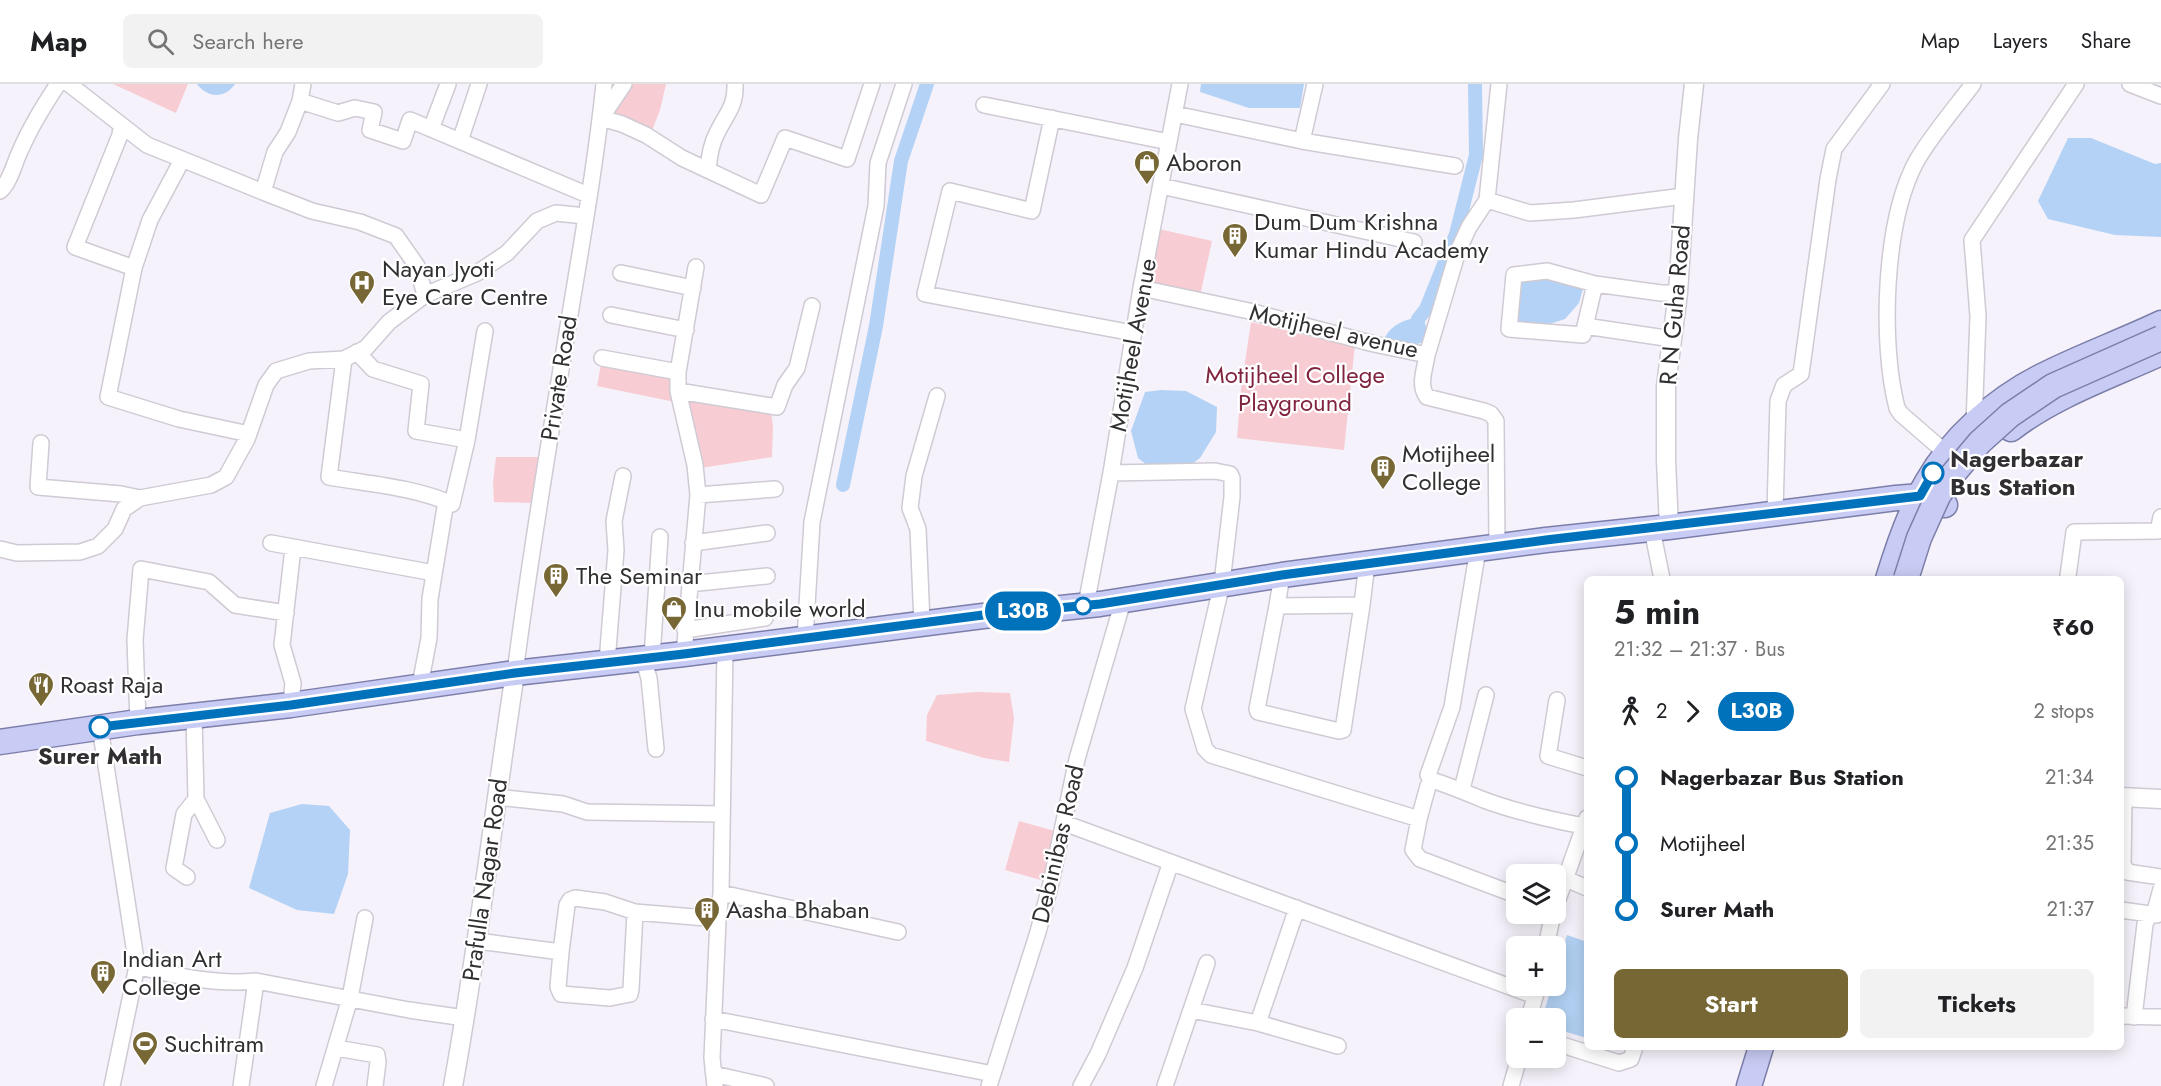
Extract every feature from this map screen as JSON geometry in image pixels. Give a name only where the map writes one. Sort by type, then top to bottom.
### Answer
[{"type":"main road","points":[[1889,576],[1920,496],[1946,453],[1974,425],[2008,396],[2039,378],[2161,323]]},
{"type":"main road","points":[[1907,576],[1919,538],[1938,496],[1980,442],[2010,415],[2053,386],[2161,338]]},
{"type":"main road","points":[[1917,576],[1945,505],[1974,464],[1992,445],[2037,411],[2161,353]]},
{"type":"main road","points":[[0,742],[138,722],[291,705],[515,673],[1123,601],[1222,583],[1367,563],[1775,512],[1920,496],[1945,505]]},
{"type":"main road","points":[[1736,1086],[1744,1050]]},
{"type":"main road","points":[[1758,1086],[1761,1050]]},
{"type":"main road","points":[[1758,1086],[1771,1050]]},
{"type":"street","points":[[0,191],[6,186],[21,149],[58,84]]},
{"type":"street","points":[[69,84],[147,146],[312,211],[360,222],[396,236],[417,266],[425,295]]},
{"type":"street","points":[[263,192],[275,152],[288,132],[300,101],[303,84]]},
{"type":"street","points":[[431,129],[447,84]]},
{"type":"street","points":[[460,141],[479,84]]},
{"type":"street","name":"Private Road","points":[[515,673],[542,477],[601,118],[604,84]]},
{"type":"street","points":[[624,84],[601,118],[622,124],[646,135],[682,158],[761,195],[784,138],[847,159],[872,84]]},
{"type":"street","points":[[708,170],[717,133],[730,112],[735,84]]},
{"type":"street","points":[[805,639],[812,522],[876,206],[878,163],[904,84]]},
{"type":"street","name":"Motijheel Avenue","points":[[1086,605],[1111,473],[1141,288],[1180,84]]},
{"type":"street","points":[[1302,141],[1316,84]]},
{"type":"street","name":"Motijheel avenue","points":[[1141,288],[1249,311],[1374,344],[1427,355],[1458,251],[1469,226],[1487,200],[1499,84]]},
{"type":"street","name":"R N Guha Road","points":[[1661,528],[1666,386],[1678,293],[1694,84]]},
{"type":"street","points":[[1775,512],[1778,401],[1784,385],[1801,374],[1834,149],[1882,84]]},
{"type":"street","points":[[1946,453],[1901,414],[1898,408],[1889,350],[1887,287],[1890,250],[1904,191],[1917,161],[1972,84]]},
{"type":"street","points":[[1992,445],[1974,425],[1978,316],[1972,240],[2076,84]]},
{"type":"street","points":[[2130,84],[2161,96]]},
{"type":"street","points":[[300,101],[338,113],[355,108],[374,112],[370,130],[403,141],[410,120],[588,195]]},
{"type":"street","points":[[984,105],[1169,142]]},
{"type":"street","points":[[1175,114],[1302,141],[1455,166]]},
{"type":"street","points":[[1052,118],[1032,211],[950,191],[925,294],[1133,333]]},
{"type":"street","points":[[121,126],[120,135],[75,247],[134,268]]},
{"type":"street","points":[[182,160],[150,220],[134,268],[108,397],[178,419],[249,434]]},
{"type":"street","points":[[1161,186],[1414,242]]},
{"type":"street","points":[[1487,200],[1530,213],[1574,210],[1684,196]]},
{"type":"street","points":[[41,443],[38,487],[121,494],[140,498],[212,485],[226,477],[249,434],[266,385],[276,371],[309,361],[350,355],[366,348],[389,322],[425,295],[477,273],[507,253],[537,221],[556,213],[585,216]]},
{"type":"street","points":[[684,654],[698,495],[695,465],[678,391],[678,372],[696,267]]},
{"type":"street","points":[[1595,284],[1583,335],[1509,329],[1514,275],[1547,271],[1595,284],[1661,293],[1678,293]]},
{"type":"street","points":[[621,273],[693,288]]},
{"type":"street","points":[[678,391],[777,407],[785,385],[797,368],[812,306]]},
{"type":"street","points":[[611,315],[686,330]]},
{"type":"street","points":[[1585,326],[1672,339]]},
{"type":"street","points":[[350,355],[329,477],[393,488],[452,504],[467,440],[485,331]]},
{"type":"street","points":[[350,355],[374,369],[421,384],[416,430],[467,440]]},
{"type":"street","points":[[1427,355],[1422,384],[1427,397],[1484,411],[1491,414],[1496,421],[1488,548],[1452,707],[1428,775]]},
{"type":"street","points":[[602,358],[678,372]]},
{"type":"street","points":[[922,623],[918,529],[910,508],[914,476],[937,396]]},
{"type":"street","points":[[1111,473],[1215,471],[1230,474],[1232,478],[1232,497],[1222,583],[1193,709],[1205,749],[1211,755],[1419,819]]},
{"type":"street","points":[[607,662],[616,550],[614,521],[623,476]]},
{"type":"street","points":[[698,495],[775,489]]},
{"type":"street","points":[[0,549],[17,552],[57,553],[80,552],[98,546],[115,529],[124,509],[140,498]]},
{"type":"street","points":[[420,685],[429,638],[430,598],[446,501]]},
{"type":"street","points":[[2068,576],[2074,532],[2160,526]]},
{"type":"street","points":[[1661,528],[1662,576]]},
{"type":"street","points":[[693,543],[767,533]]},
{"type":"street","points":[[656,749],[647,658],[660,537]]},
{"type":"street","points":[[271,543],[434,573]]},
{"type":"street","points":[[291,705],[293,683],[282,645],[293,548]]},
{"type":"street","points":[[1282,575],[1258,712],[1339,731],[1344,727],[1367,563]]},
{"type":"street","points":[[138,722],[135,640],[141,570],[209,582],[235,604],[286,613]]},
{"type":"street","points":[[689,584],[767,576]]},
{"type":"street","name":"Debinibas Road","points":[[991,1080],[1038,932],[1051,883],[1077,759],[1123,601]]},
{"type":"street","points":[[1277,606],[1362,605]]},
{"type":"street","points":[[685,630],[765,618]]},
{"type":"street","points":[[714,1079],[712,1058],[721,893],[725,649]]},
{"type":"street","name":"Prafulla Nagar Road","points":[[453,1086],[478,940],[515,673]]},
{"type":"street","points":[[1462,789],[1486,695]]},
{"type":"street","points":[[1557,700],[1548,756],[1584,767]]},
{"type":"street","points":[[194,716],[196,799],[217,840]]},
{"type":"street","points":[[100,728],[137,966],[112,1086]]},
{"type":"street","points":[[1506,891],[1420,859],[1413,850],[1419,819],[1428,786],[1432,780],[1508,807],[1584,822]]},
{"type":"street","points":[[496,797],[563,804],[587,812],[722,814]]},
{"type":"street","points":[[2124,797],[2161,799]]},
{"type":"street","points":[[187,877],[174,867],[184,814],[196,799]]},
{"type":"street","points":[[1064,823],[1297,908],[1506,980]]},
{"type":"street","points":[[1584,825],[1566,879],[1584,887]]},
{"type":"street","points":[[1081,1086],[1098,1054],[1135,968],[1171,862]]},
{"type":"street","points":[[2124,866],[2127,872],[2161,877]]},
{"type":"street","points":[[2161,889],[2155,915],[2145,924],[2128,1017],[2161,1017]]},
{"type":"street","points":[[721,893],[898,932]]},
{"type":"street","points":[[635,912],[630,994],[610,998],[561,993],[558,987],[561,952],[567,905],[570,900],[576,898],[604,902],[635,912],[718,919]]},
{"type":"street","points":[[1258,1023],[1297,908]]},
{"type":"street","points":[[2124,910],[2155,915]]},
{"type":"street","points":[[324,1086],[350,998],[364,918]]},
{"type":"street","points":[[478,940],[561,952]]},
{"type":"street","points":[[1165,1086],[1207,963]]},
{"type":"street","points":[[137,966],[175,976],[239,982],[256,981],[409,1010],[465,1018]]},
{"type":"street","points":[[241,1086],[256,981]]},
{"type":"street","points":[[1191,1010],[1258,1023],[1338,1046]]},
{"type":"street","points":[[713,1019],[991,1080]]},
{"type":"street","points":[[1566,1046],[1619,1063],[1631,1059],[1634,1050]]},
{"type":"street","points":[[336,1048],[377,1055],[375,1086]]},
{"type":"street","points":[[1511,1086],[1516,1068]]},
{"type":"street","points":[[714,1079],[718,1075],[766,1086]]},
{"type":"green space","points":[[113,84],[188,84],[176,113]]},
{"type":"green space","points":[[628,84],[666,84],[660,110],[651,133],[611,114]]},
{"type":"green space","points":[[1159,229],[1212,241],[1200,296],[1146,283]]},
{"type":"green space","name":"Motijheel College Playground","points":[[1251,322],[1325,340],[1355,344],[1344,450],[1237,438],[1241,389]]},
{"type":"green space","points":[[602,358],[676,372],[675,402],[597,386]]},
{"type":"green space","points":[[684,398],[771,411],[772,457],[701,468]]},
{"type":"green space","points":[[496,457],[541,457],[534,503],[494,502],[493,482]]},
{"type":"green space","points":[[977,692],[1010,693],[1014,718],[1009,762],[984,758],[926,741],[927,715],[937,695]]},
{"type":"green space","points":[[1019,821],[1062,833],[1051,883],[1005,870]]},
{"type":"water","points":[[197,84],[235,84],[226,92],[216,95],[206,92]]},
{"type":"water","points":[[1201,84],[1304,84],[1300,108],[1249,108],[1200,92]]},
{"type":"water","points":[[2068,138],[2091,138],[2155,164],[2161,163],[2161,237],[2115,235],[2048,219],[2038,201]]},
{"type":"water","points":[[1530,274],[1584,285],[1579,303],[1565,319],[1543,326],[1516,326],[1512,285]]},
{"type":"water","points":[[1424,319],[1427,331],[1424,342],[1407,347],[1385,343],[1385,337],[1395,326],[1403,321]]},
{"type":"water","points":[[1186,391],[1217,407],[1216,432],[1200,458],[1185,469],[1152,469],[1138,458],[1131,431],[1145,392]]},
{"type":"water","points":[[302,804],[329,806],[350,830],[348,874],[334,914],[297,910],[249,888],[270,813]]},
{"type":"water","points":[[1567,935],[1584,941],[1584,1037],[1566,1032],[1566,1008],[1545,1008],[1549,996],[1566,996]]},
{"type":"waterway","points":[[843,485],[876,326],[901,161],[927,84]]},
{"type":"waterway","points":[[1418,319],[1426,309],[1456,234],[1476,155],[1475,84]]},
{"type":"bus line","name":"L30B","points":[[100,727],[291,705],[420,685],[805,639],[983,615],[1100,604],[1222,583],[1546,540],[1920,496],[1933,473]]},
{"type":"place","name":"Aboron","points":[[1147,186]]},
{"type":"place","name":"Dum Dum Krishna Kumar Hindu Academy","points":[[1235,259]]},
{"type":"place","name":"Nayan Jyoti Eye Care Centre","points":[[362,306]]},
{"type":"place","name":"Nagerbazar Bus Station","points":[[1933,473]]},
{"type":"place","name":"Motijheel College","points":[[1383,491]]},
{"type":"place","name":"The Seminar","points":[[556,599]]},
{"type":"place","name":"Inu mobile world","points":[[674,632]]},
{"type":"place","name":"Roast Raja","points":[[41,708]]},
{"type":"place","name":"Surer Math","points":[[100,727]]},
{"type":"place","name":"Aasha Bhaban","points":[[707,933]]},
{"type":"place","name":"Indian Art College","points":[[103,996]]},
{"type":"place","name":"Suchitram","points":[[145,1067]]}]
